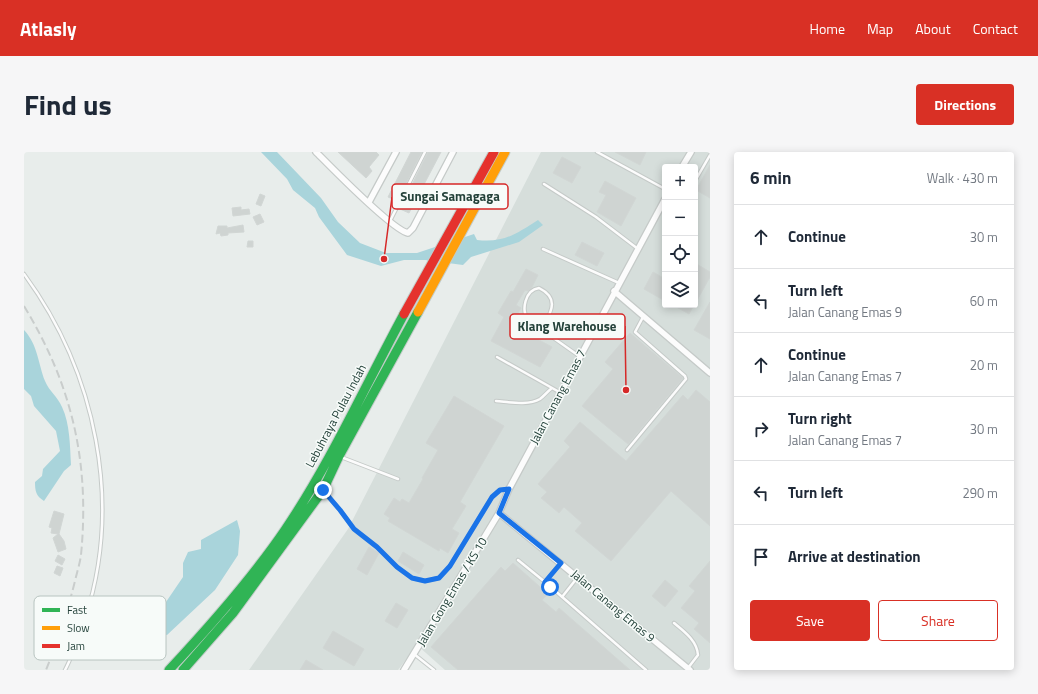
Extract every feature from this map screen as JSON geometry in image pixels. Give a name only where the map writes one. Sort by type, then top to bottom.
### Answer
[{"type":"main road","name":"Lebuhraya Pulau Indah","points":[[169,670],[225,608],[285,529],[328,458],[382,354],[494,152]]},
{"type":"main road","name":"Lebuhraya Pulau Indah","points":[[186,669],[233,613],[323,490],[339,456],[505,152]]},
{"type":"street","points":[[316,152],[389,221],[405,232],[411,231],[452,152]]},
{"type":"street","points":[[684,164],[690,152]]},
{"type":"street","points":[[369,202],[394,153]]},
{"type":"street","name":"Jalan Canang Emas 7","points":[[499,513],[509,489],[614,291],[664,200]]},
{"type":"street","points":[[614,291],[710,373]]},
{"type":"street","name":"Jalan Canang Emas 9","points":[[499,513],[688,669]]},
{"type":"street","name":"Jalan Gong Emas / KS 10","points":[[404,670],[499,513]]},
{"type":"lane","points":[[389,221],[425,152]]},
{"type":"lane","points":[[597,152],[662,187]]},
{"type":"lane","points":[[698,176],[710,155]]},
{"type":"lane","points":[[544,184],[602,221],[638,249]]},
{"type":"lane","points":[[543,249],[619,283]]},
{"type":"lane","points":[[24,274],[52,316],[71,357],[85,392],[99,457],[102,488],[102,528],[98,564],[91,596]]},
{"type":"lane","points":[[542,330],[552,308],[552,301],[550,295],[539,288],[532,291],[525,303],[523,310],[528,320],[542,330],[580,357]]},
{"type":"lane","points":[[627,450],[686,379],[685,376],[635,332],[643,316]]},
{"type":"lane","points":[[497,357],[561,393]]},
{"type":"lane","points":[[496,401],[533,401],[541,399],[552,388]]},
{"type":"lane","points":[[339,456],[398,479]]},
{"type":"lane","points":[[323,490],[354,529],[377,547],[397,567],[412,578],[425,581],[439,578],[450,566],[492,497],[500,490],[509,489]]},
{"type":"lane","points":[[518,560],[646,670]]},
{"type":"lane","points":[[545,582],[561,563]]},
{"type":"lane","points":[[562,597],[578,577]]},
{"type":"lane","points":[[674,623],[688,635],[697,649],[698,655],[688,669]]},
{"type":"lane","points":[[414,654],[434,670]]},
{"type":"lane","points":[[65,670],[69,660]]},
{"type":"shaded area","points":[[541,152],[710,152],[710,670],[445,670],[417,645],[398,670],[249,670],[348,529]]},
{"type":"water","points":[[261,152],[277,152],[321,198],[338,222],[360,243],[386,253],[417,253],[474,234],[477,240],[486,241],[502,239],[516,233],[538,220],[543,225],[519,242],[471,257],[463,265],[425,260],[404,260],[381,266],[347,255],[319,217],[315,208],[293,190],[287,179]]},
{"type":"water","points":[[24,330],[35,348],[47,385],[58,400],[65,414],[69,435],[71,465],[64,471],[44,501],[36,493],[35,482],[42,476],[43,469],[60,451],[56,431],[34,406],[31,396],[24,389]]},
{"type":"water","points":[[237,520],[240,531],[238,555],[215,590],[166,635],[166,602],[183,577],[183,563],[188,552],[201,549],[201,540]]},
{"type":"building","points":[[338,152],[376,152],[379,155],[369,167],[372,171],[366,178]]},
{"type":"building","points":[[411,152],[422,152],[397,201],[388,197]]},
{"type":"building","points":[[428,152],[441,152],[409,213],[400,209]]},
{"type":"building","points":[[615,152],[646,152],[640,165]]},
{"type":"building","points":[[562,157],[581,167],[572,183],[553,173]]},
{"type":"building","points":[[710,165],[710,198],[698,191],[698,186]]},
{"type":"building","points":[[605,181],[636,198],[621,226],[597,212],[606,195],[599,192]]},
{"type":"building","points":[[260,194],[265,196],[261,206],[256,204]]},
{"type":"building","points":[[241,207],[241,210],[249,209],[250,214],[233,216],[232,208]]},
{"type":"building","points":[[260,214],[264,222],[257,225],[253,217]]},
{"type":"building","points":[[243,225],[244,232],[228,233],[228,235],[221,236],[220,233],[216,234],[218,226],[227,226],[227,228]]},
{"type":"building","points":[[248,241],[253,241],[253,247],[247,247]]},
{"type":"building","points":[[582,242],[604,253],[597,266],[575,255]]},
{"type":"building","points":[[698,265],[710,272],[710,277],[698,299]]},
{"type":"building","points":[[526,269],[538,275],[531,289],[528,291],[525,290],[516,305],[521,308],[511,325],[552,347],[540,367],[491,341],[504,317],[498,313],[511,291],[513,292]]},
{"type":"building","points":[[653,272],[662,277],[662,299],[644,289]]},
{"type":"building","points":[[710,302],[710,339],[694,330]]},
{"type":"building","points":[[678,308],[692,308],[689,314]]},
{"type":"building","points":[[630,333],[683,378],[628,444],[582,406],[613,369],[605,362]]},
{"type":"building","points":[[696,390],[710,402],[710,526],[671,491],[611,561],[575,531],[582,523],[564,507],[559,513],[541,498],[547,492],[538,484],[570,447],[564,441],[580,422],[626,461],[683,395],[688,400]]},
{"type":"building","points":[[454,396],[504,426],[460,502],[466,506],[452,529],[459,533],[448,553],[440,548],[439,551],[388,521],[390,518],[384,514],[394,498],[400,502],[402,499],[409,503],[438,450],[426,443]]},
{"type":"building","points":[[54,511],[64,514],[59,534],[64,541],[66,549],[58,552],[53,538],[58,534],[51,533],[52,528],[49,527]]},
{"type":"building","points":[[369,547],[379,553],[367,575],[357,569]]},
{"type":"building","points":[[403,552],[424,565],[419,574],[398,561]]},
{"type":"building","points":[[58,555],[65,559],[62,565],[55,561]]},
{"type":"building","points":[[710,561],[710,643],[694,629],[699,623],[681,608],[695,591],[689,586]]},
{"type":"building","points":[[513,563],[548,594],[542,600],[556,612],[559,608],[630,670],[458,670],[431,647],[501,567],[505,571]]},
{"type":"building","points":[[57,566],[63,568],[60,576],[54,573]]},
{"type":"building","points":[[665,580],[678,591],[665,607],[652,596]]},
{"type":"building","points":[[396,603],[408,610],[397,628],[385,621]]},
{"type":"building","points":[[333,631],[364,649],[354,666],[323,648]]},
{"type":"building","points":[[306,660],[323,670],[300,670]]},
{"type":"railway","points":[[24,306],[41,336],[66,395],[80,456],[83,488],[81,555],[71,596]]},
{"type":"railway","points":[[46,670],[50,660]]},
{"type":"traffic: fast","points":[[183,670],[233,613],[323,490],[339,456],[418,312]]},
{"type":"traffic: fast","points":[[169,670],[230,602],[272,549],[285,530],[318,478],[333,451],[404,314]]},
{"type":"traffic: slow","points":[[418,312],[505,152]]},
{"type":"traffic: jam","points":[[404,314],[494,152]]},
{"type":"place","name":"Sungai Samagaga","points":[[384,259]]},
{"type":"place","name":"Klang Warehouse","points":[[626,390]]},
{"type":"route","points":[[323,490],[354,529],[365,539],[377,547],[397,567],[412,578],[425,581],[439,578],[450,566],[464,540],[492,497],[500,490],[509,489],[499,513],[561,563],[545,582],[550,587]]}]
